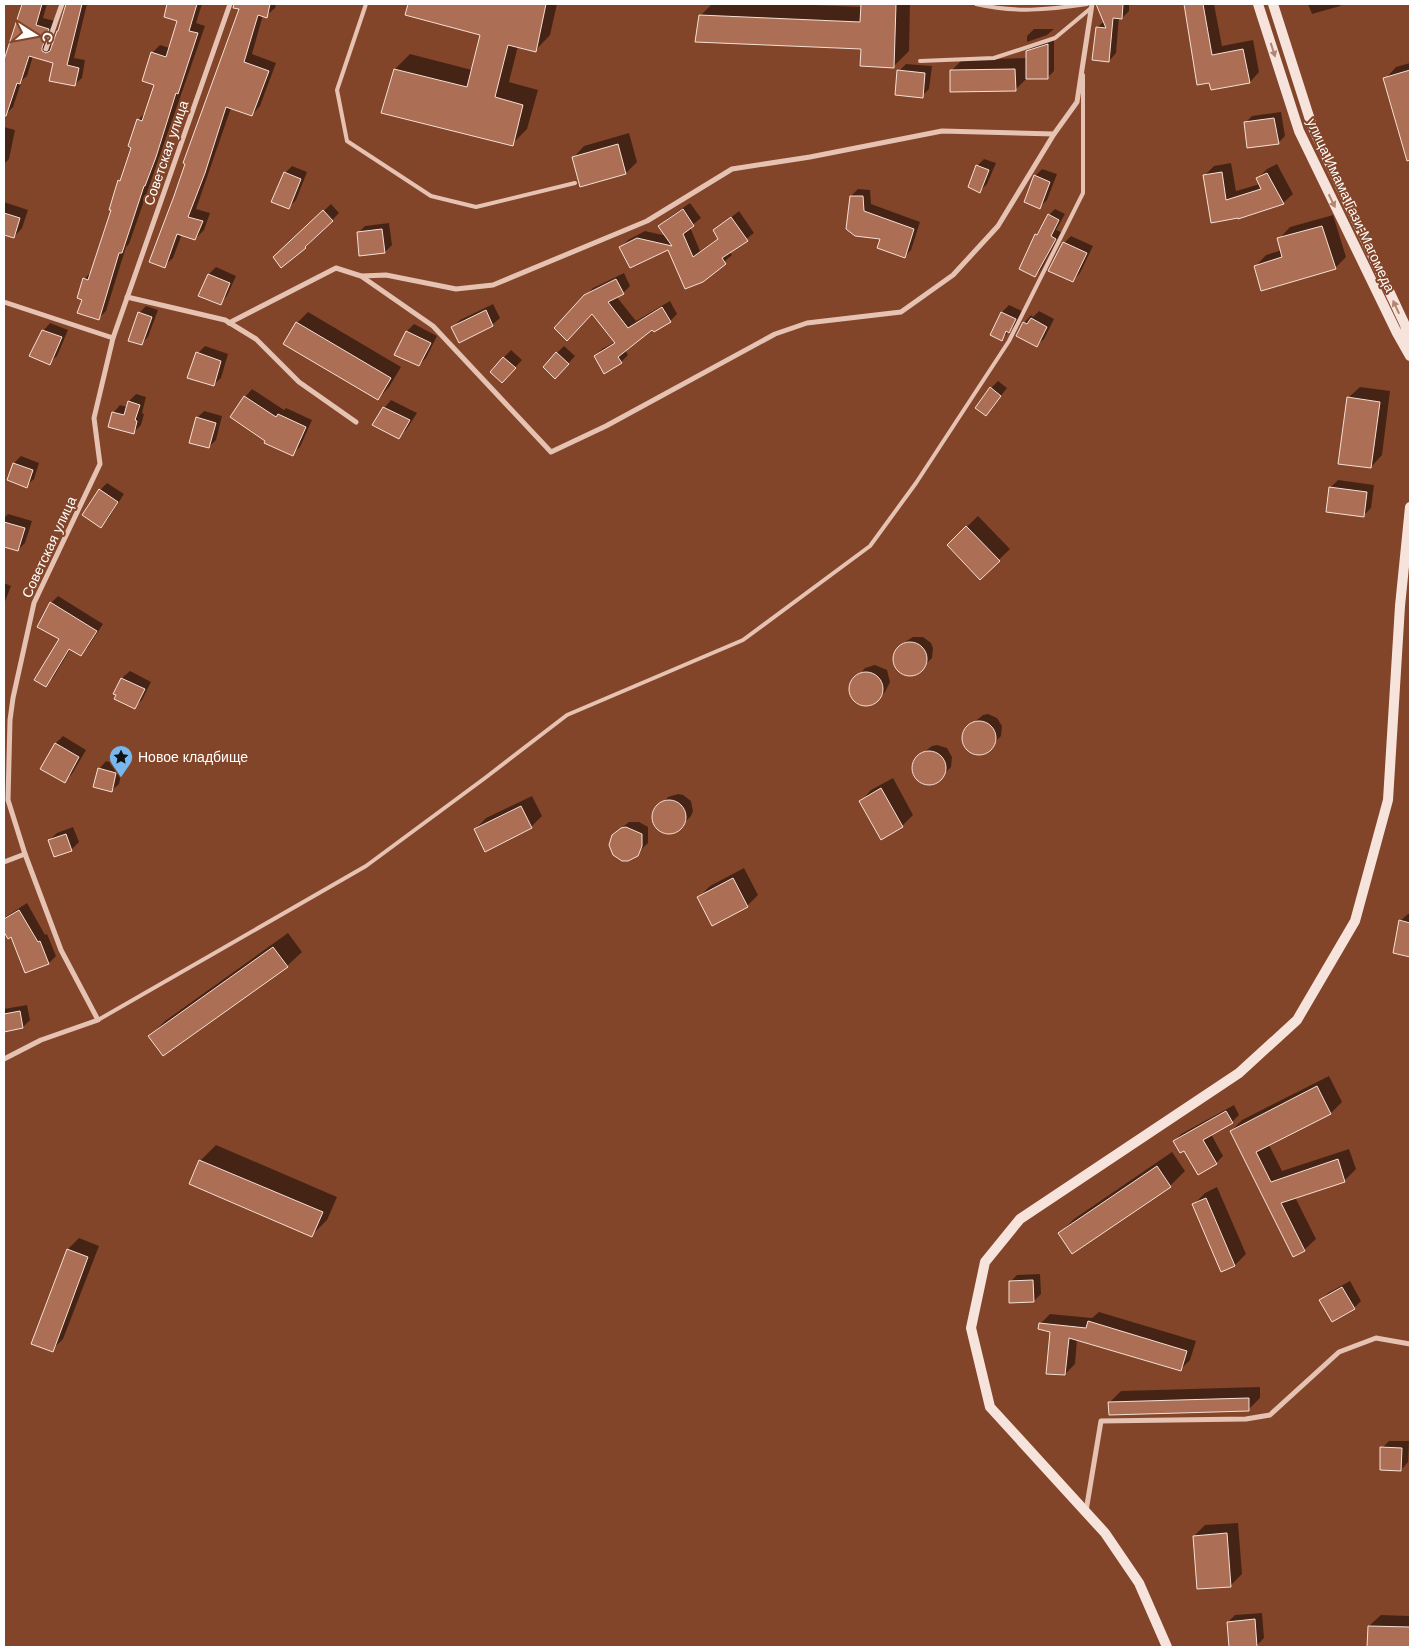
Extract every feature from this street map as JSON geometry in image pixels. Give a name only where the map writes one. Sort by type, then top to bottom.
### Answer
[{"type":"main road","name":"улица Имама Гази-Магомеда","points":[[1258,4],[1298,131],[1396,333],[1410,355]]},
{"type":"main road","points":[[1273,4],[1312,126],[1405,326],[1410,355]]},
{"type":"main road","points":[[1167,1647],[1139,1583],[1105,1533],[990,1407],[972,1328],[985,1262],[1020,1219],[1239,1073],[1297,1020],[1355,921],[1388,800],[1400,606],[1410,507]]},
{"type":"street","points":[[46,49],[62,4]]},
{"type":"street","name":"Советская улица","points":[[98,1020],[61,950],[6,800],[7,719],[34,603],[100,464],[94,418],[113,338],[230,4]]},
{"type":"street","points":[[229,323],[336,268],[361,276],[433,326],[551,452],[606,426],[775,334],[806,323],[900,312],[953,275],[998,226],[1054,134],[1077,102],[1092,6]]},
{"type":"street","points":[[361,276],[386,274],[456,289],[493,285],[647,221],[732,169],[810,157],[942,131],[1054,134]]},
{"type":"street","points":[[127,297],[225,320],[256,340],[299,382],[356,422]]},
{"type":"street","points":[[4,302],[113,338]]},
{"type":"street","points":[[4,862],[25,854]]},
{"type":"street","points":[[4,1059],[41,1040],[98,1020]]},
{"type":"street","points":[[1086,1512],[1101,1421],[1246,1419],[1270,1415],[1339,1352],[1376,1338],[1410,1344]]},
{"type":"lane","points":[[366,4],[337,90],[347,141],[431,196],[476,207],[575,183]]},
{"type":"lane","points":[[976,4],[998,9],[1046,10],[1086,4]]},
{"type":"lane","points":[[920,61],[994,58],[1055,38],[1092,6]]},
{"type":"lane","points":[[98,1020],[366,866],[567,715],[744,640],[870,546],[916,483],[1009,341],[1083,193],[1083,66]]},
{"type":"building","points":[[22,4],[42,4],[36,25],[49,29],[42,48],[42,51],[46,53],[50,51],[66,4],[82,4],[67,65],[79,68],[75,86],[49,81],[53,63],[29,56],[20,84],[17,83],[6,116],[4,116],[4,60]]},
{"type":"building","points":[[167,4],[197,4],[189,31],[198,33],[122,253],[119,253],[99,320],[77,313],[82,300],[77,298],[83,278],[88,280],[111,210],[109,210],[118,180],[120,181],[131,148],[128,146],[137,119],[142,121],[154,85],[142,81],[151,52],[166,57],[177,21],[164,17]]},
{"type":"building","points":[[234,4],[270,4],[267,18],[258,15],[244,62],[269,71],[252,116],[226,107],[205,173],[188,217],[203,221],[195,240],[177,234],[165,268],[149,262],[239,9],[233,8]]},
{"type":"building","points":[[408,4],[546,4],[536,52],[508,45],[495,97],[523,105],[513,146],[381,113],[394,69],[467,87],[480,35],[405,15]]},
{"type":"building","points":[[861,4],[896,4],[894,68],[860,66],[861,49],[695,42],[699,15],[860,22]]},
{"type":"building","points":[[1096,4],[1123,4],[1122,19],[1113,18],[1109,62],[1092,60],[1096,27],[1106,28]]},
{"type":"building","points":[[1184,4],[1203,4],[1212,55],[1243,49],[1250,83],[1211,90],[1209,83],[1197,85]]},
{"type":"building","points":[[1048,44],[1048,79],[1026,79],[1026,51]]},
{"type":"building","points":[[1015,69],[1016,91],[950,92],[950,70]]},
{"type":"building","points":[[897,70],[925,73],[923,98],[895,95]]},
{"type":"building","points":[[1410,70],[1410,160],[1407,161],[1383,78]]},
{"type":"building","points":[[1274,118],[1279,144],[1247,148],[1244,122]]},
{"type":"building","points":[[618,144],[626,174],[580,187],[572,157]]},
{"type":"building","points":[[976,165],[989,170],[980,193],[968,187]]},
{"type":"building","points":[[284,172],[301,179],[289,209],[271,202]]},
{"type":"building","points":[[1222,172],[1226,200],[1261,189],[1256,178],[1267,173],[1284,204],[1238,219],[1211,223],[1203,175]]},
{"type":"building","points":[[1034,175],[1050,182],[1040,209],[1024,202]]},
{"type":"building","points":[[850,196],[863,196],[864,211],[914,229],[905,258],[877,248],[880,239],[855,236],[846,229]]},
{"type":"building","points":[[683,209],[694,226],[683,234],[693,257],[718,239],[713,230],[731,217],[748,241],[722,258],[726,264],[703,282],[685,289],[668,250],[630,268],[619,247],[637,238],[672,246],[658,226]]},
{"type":"building","points":[[323,210],[333,221],[306,248],[281,268],[273,257]]},
{"type":"building","points":[[4,213],[20,218],[14,238],[4,235]]},
{"type":"building","points":[[1048,214],[1059,220],[1051,236],[1056,239],[1035,277],[1019,269],[1035,234],[1037,235]]},
{"type":"building","points":[[1322,226],[1336,269],[1261,291],[1254,266],[1282,257],[1277,238]]},
{"type":"building","points":[[382,229],[385,253],[359,256],[357,232]]},
{"type":"building","points":[[1063,242],[1087,253],[1073,282],[1048,271]]},
{"type":"building","points":[[208,274],[230,283],[221,305],[198,296]]},
{"type":"building","points":[[616,279],[624,294],[608,302],[628,328],[662,307],[671,322],[654,332],[652,330],[618,357],[622,363],[604,374],[594,356],[615,343],[592,314],[567,341],[554,328],[584,295]]},
{"type":"building","points":[[486,310],[493,326],[459,343],[451,327]]},
{"type":"building","points":[[138,312],[152,317],[142,345],[128,341]]},
{"type":"building","points":[[1001,312],[1016,319],[1009,333],[1006,331],[1002,341],[990,335]]},
{"type":"building","points":[[1031,318],[1047,327],[1037,347],[1016,336],[1023,322],[1027,324]]},
{"type":"building","points":[[296,322],[391,378],[378,400],[283,344]]},
{"type":"building","points":[[42,330],[62,337],[50,365],[29,356]]},
{"type":"building","points":[[406,331],[431,343],[419,366],[394,355]]},
{"type":"building","points":[[196,352],[221,361],[214,386],[187,378]]},
{"type":"building","points":[[556,352],[569,364],[555,379],[543,367]]},
{"type":"building","points":[[503,357],[516,368],[502,383],[490,372]]},
{"type":"building","points":[[990,387],[1001,396],[986,416],[975,408]]},
{"type":"building","points":[[244,396],[276,417],[278,414],[306,427],[293,456],[264,443],[265,441],[230,417]]},
{"type":"building","points":[[1347,397],[1380,402],[1371,468],[1338,464]]},
{"type":"building","points":[[128,401],[140,405],[135,420],[137,421],[134,434],[108,427],[112,412],[124,415]]},
{"type":"building","points":[[383,407],[410,420],[399,439],[372,425]]},
{"type":"building","points":[[196,417],[216,423],[209,448],[189,443]]},
{"type":"building","points":[[13,463],[33,470],[27,488],[7,480]]},
{"type":"building","points":[[1329,487],[1367,492],[1364,517],[1326,512]]},
{"type":"building","points":[[99,489],[118,502],[101,528],[82,515]]},
{"type":"building","points":[[4,522],[25,528],[18,551],[4,547]]},
{"type":"building","points":[[966,526],[1000,561],[980,580],[947,545]]},
{"type":"building","points":[[50,602],[97,631],[81,656],[69,649],[46,687],[34,680],[59,639],[37,627]]},
{"type":"building","points":[[910,642],[922,647],[927,659],[922,671],[910,676],[898,671],[893,659],[898,647]]},
{"type":"building","points":[[866,672],[878,677],[883,689],[878,701],[866,706],[854,701],[849,689],[854,677]]},
{"type":"building","points":[[121,678],[145,689],[135,709],[114,699],[116,695],[113,694]]},
{"type":"building","points":[[979,721],[991,726],[996,738],[991,750],[979,755],[967,750],[962,738],[967,726]]},
{"type":"building","points":[[55,743],[79,757],[65,783],[40,769]]},
{"type":"building","points":[[929,751],[941,756],[946,768],[941,780],[929,785],[917,780],[912,768],[917,756]]},
{"type":"building","points":[[98,768],[116,773],[112,792],[93,787]]},
{"type":"building","points":[[881,788],[903,827],[881,840],[859,801]]},
{"type":"building","points":[[669,800],[681,805],[686,817],[681,829],[669,834],[657,829],[652,817],[657,805]]},
{"type":"building","points":[[521,806],[532,828],[485,852],[474,829]]},
{"type":"building","points":[[626,827],[642,834],[642,846],[638,856],[628,861],[622,861],[613,855],[609,845],[612,835],[621,828]]},
{"type":"building","points":[[66,834],[72,851],[54,857],[48,840]]},
{"type":"building","points":[[733,878],[748,907],[712,926],[697,897]]},
{"type":"building","points":[[19,910],[38,942],[40,941],[49,964],[25,973],[11,937],[8,939],[4,932],[4,919]]},
{"type":"building","points":[[1399,920],[1410,923],[1410,957],[1393,953]]},
{"type":"building","points":[[273,947],[288,967],[163,1056],[148,1036]]},
{"type":"building","points":[[20,1011],[23,1028],[4,1032],[4,1014]]},
{"type":"building","points":[[1317,1086],[1331,1114],[1256,1152],[1271,1182],[1338,1159],[1345,1182],[1281,1203],[1305,1251],[1293,1257],[1230,1131]]},
{"type":"building","points":[[1226,1111],[1233,1123],[1203,1140],[1217,1164],[1198,1175],[1184,1151],[1180,1153],[1173,1141]]},
{"type":"building","points":[[199,1160],[323,1212],[312,1237],[189,1184]]},
{"type":"building","points":[[1157,1166],[1171,1187],[1072,1254],[1058,1233]]},
{"type":"building","points":[[1206,1198],[1235,1266],[1221,1272],[1192,1204]]},
{"type":"building","points":[[67,1249],[88,1257],[53,1352],[31,1344]]},
{"type":"building","points":[[1033,1280],[1034,1302],[1009,1303],[1009,1281]]},
{"type":"building","points":[[1342,1287],[1355,1309],[1332,1322],[1319,1300]]},
{"type":"building","points":[[1088,1321],[1187,1351],[1181,1371],[1069,1338],[1065,1375],[1046,1374],[1050,1332],[1038,1329],[1039,1323],[1086,1328]]},
{"type":"building","points":[[1249,1398],[1249,1411],[1109,1415],[1108,1402]]},
{"type":"building","points":[[1380,1447],[1402,1448],[1401,1471],[1380,1470]]},
{"type":"building","points":[[1227,1533],[1231,1587],[1197,1589],[1193,1536]]},
{"type":"building","points":[[1255,1619],[1257,1647],[1229,1647],[1227,1622]]},
{"type":"building","points":[[1368,1626],[1410,1627],[1410,1647],[1367,1647]]},
{"type":"place","name":"Новое кладбище","points":[[121,778]]}]
